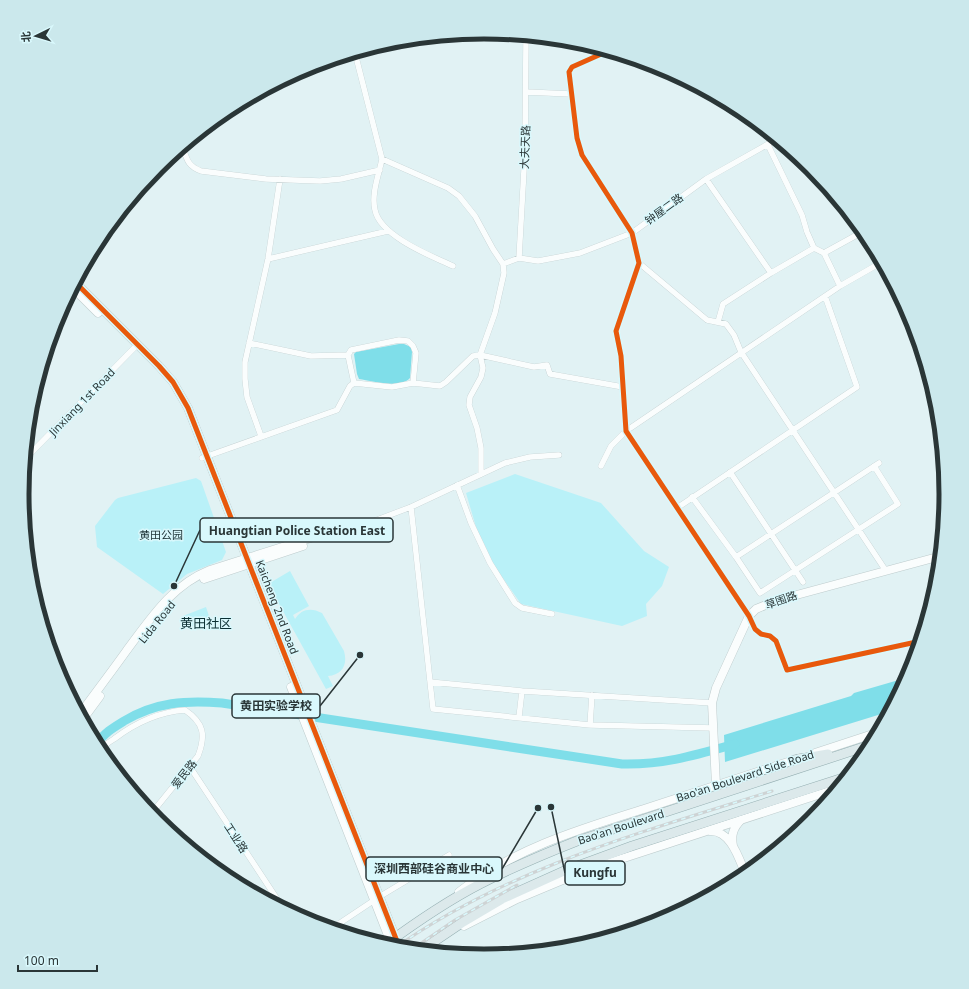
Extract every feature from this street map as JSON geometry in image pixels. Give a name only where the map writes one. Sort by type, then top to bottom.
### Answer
[{"type":"main road","name":"Bao'an Boulevard","points":[[394,941],[442,906],[479,884],[577,841],[864,747]]},
{"type":"main road","points":[[794,760],[857,749]]},
{"type":"main road","name":"Bao'an Boulevard","points":[[427,946],[463,922],[502,899],[564,871],[632,846],[840,779]]},
{"type":"street","name":"大夫天路","points":[[519,258],[525,152],[526,41]]},
{"type":"street","points":[[600,55],[572,67],[569,72],[577,138],[582,155],[632,233],[639,264],[616,331],[621,356],[626,431],[749,616],[755,629],[760,634],[770,636],[776,641],[787,670],[916,642]]},
{"type":"street","points":[[356,58],[382,159],[374,196],[375,212],[388,231],[413,248],[453,266]]},
{"type":"street","points":[[526,92],[571,94]]},
{"type":"street","name":"钟屋二路","points":[[519,258],[538,261],[580,253],[632,233],[706,179],[773,142]]},
{"type":"street","points":[[768,145],[802,215],[814,248],[824,253],[840,286]]},
{"type":"street","points":[[184,152],[191,166],[201,171],[280,179],[320,181],[341,179],[380,170]]},
{"type":"street","points":[[382,159],[448,188],[459,196],[475,216],[492,249],[503,264],[504,273],[495,314],[480,355],[482,368],[481,377],[470,397],[469,405],[477,428],[481,448],[481,474]]},
{"type":"street","points":[[261,436],[247,397],[244,362],[268,259],[280,179]]},
{"type":"street","points":[[706,179],[771,273]]},
{"type":"street","points":[[268,259],[388,231]]},
{"type":"street","points":[[824,253],[858,234]]},
{"type":"street","points":[[718,322],[723,304],[771,273],[814,248]]},
{"type":"street","points":[[503,264],[519,258]]},
{"type":"street","points":[[639,264],[707,320],[726,324],[734,335],[741,352],[886,571]]},
{"type":"street","points":[[602,466],[611,446],[626,431],[840,286],[878,265]]},
{"type":"street","name":"Kaicheng 2nd Road","points":[[79,287],[136,346]]},
{"type":"street","name":"Kaicheng 2nd Road","points":[[77,292],[166,373],[178,390],[192,417],[204,457],[376,899],[390,940]]},
{"type":"street","points":[[677,508],[857,387],[825,296]]},
{"type":"street","points":[[249,344],[311,356],[348,355],[352,350],[399,340],[408,341],[413,346],[416,353],[413,383]]},
{"type":"street","name":"Jinxiang 1st Road","points":[[31,454],[136,346]]},
{"type":"street","points":[[348,355],[354,383]]},
{"type":"street","points":[[204,457],[337,410],[350,386],[354,383],[392,387],[413,383],[440,386],[474,356],[480,355],[534,367],[547,365],[550,374],[623,387]]},
{"type":"street","points":[[323,537],[374,521],[411,507],[505,463],[530,457],[559,455]]},
{"type":"street","points":[[692,497],[736,557],[760,593],[898,504],[876,465],[736,557]]},
{"type":"street","points":[[730,472],[803,582]]},
{"type":"street","points":[[457,485],[471,523],[490,564],[515,603],[522,608],[552,614]]},
{"type":"street","points":[[411,507],[433,709],[590,725],[714,728]]},
{"type":"street","name":"Lida Road","points":[[83,710],[154,613],[168,597],[198,576],[314,543],[323,537]]},
{"type":"street","name":"草围路","points":[[749,616],[756,609],[778,600],[935,558]]},
{"type":"street","name":"Lida Road","points":[[86,715],[158,617],[173,601],[199,581],[245,562]]},
{"type":"street","points":[[716,785],[712,703],[716,688],[749,616]]},
{"type":"street","points":[[430,682],[522,691],[712,703]]},
{"type":"street","points":[[519,717],[522,691]]},
{"type":"street","points":[[590,725],[592,695]]},
{"type":"street","name":"爱民路","points":[[105,746],[124,731],[147,719],[170,712],[185,710],[198,721],[202,728],[202,746],[198,756],[155,809]]},
{"type":"street","name":"Bao'an Boulevard Side Road","points":[[442,906],[484,874],[537,847],[590,826],[871,735]]},
{"type":"street","name":"工业路","points":[[190,767],[278,900]]},
{"type":"street","points":[[427,946],[502,906],[558,881],[607,863],[830,791]]},
{"type":"street","points":[[733,847],[732,840],[734,830],[742,820]]},
{"type":"street","points":[[706,831],[713,831],[722,834],[733,847],[743,869]]},
{"type":"street","points":[[336,925],[449,854]]},
{"type":"green space","points":[[515,474],[601,503],[644,551],[669,567],[662,586],[646,604],[647,616],[622,626],[521,604],[495,567],[476,527],[466,493]]},
{"type":"green space","name":"黄田公园","points":[[196,478],[201,481],[226,552],[222,560],[187,574],[163,594],[97,547],[95,526],[115,500]]},
{"type":"green space","points":[[290,571],[309,606],[293,615],[295,619],[300,613],[307,610],[314,610],[322,613],[344,651],[345,661],[343,668],[337,674],[328,676],[333,686],[326,689],[268,584]]},
{"type":"green space","points":[[206,607],[210,619],[188,628],[183,616]]},
{"type":"shaded area","points":[[404,344],[411,347],[410,378],[400,383],[393,384],[359,379],[354,354],[356,352]]},
{"type":"shaded area","points":[[900,680],[884,713],[725,762],[724,735],[851,696],[854,693]]},
{"type":"waterway","points":[[100,739],[124,721],[148,710],[160,706],[184,702],[196,702],[222,703],[622,764],[665,761],[735,744]]},
{"type":"railway","points":[[404,942],[439,920],[484,895],[530,874],[626,838],[772,791]]},
{"type":"railway","points":[[419,945],[455,920],[517,885]]},
{"type":"cycle path","points":[[600,55],[572,67],[569,72],[577,138],[582,155],[632,233],[639,263],[616,331],[621,356],[626,431],[749,616],[755,629],[761,634],[770,636],[776,641],[787,670],[916,642]]},
{"type":"cycle path","points":[[80,286],[159,366],[173,382],[188,408],[397,941]]},
{"type":"place","name":"Huangtian Police Station East","points":[[174,586]]},
{"type":"place","name":"黄田实验学校","points":[[360,655]]},
{"type":"place","name":"Kungfu","points":[[551,807]]},
{"type":"place","name":"深圳西部硅谷商业中心","points":[[538,808]]},
{"type":"district","name":"黄田社区","points":[[206,623]]}]
